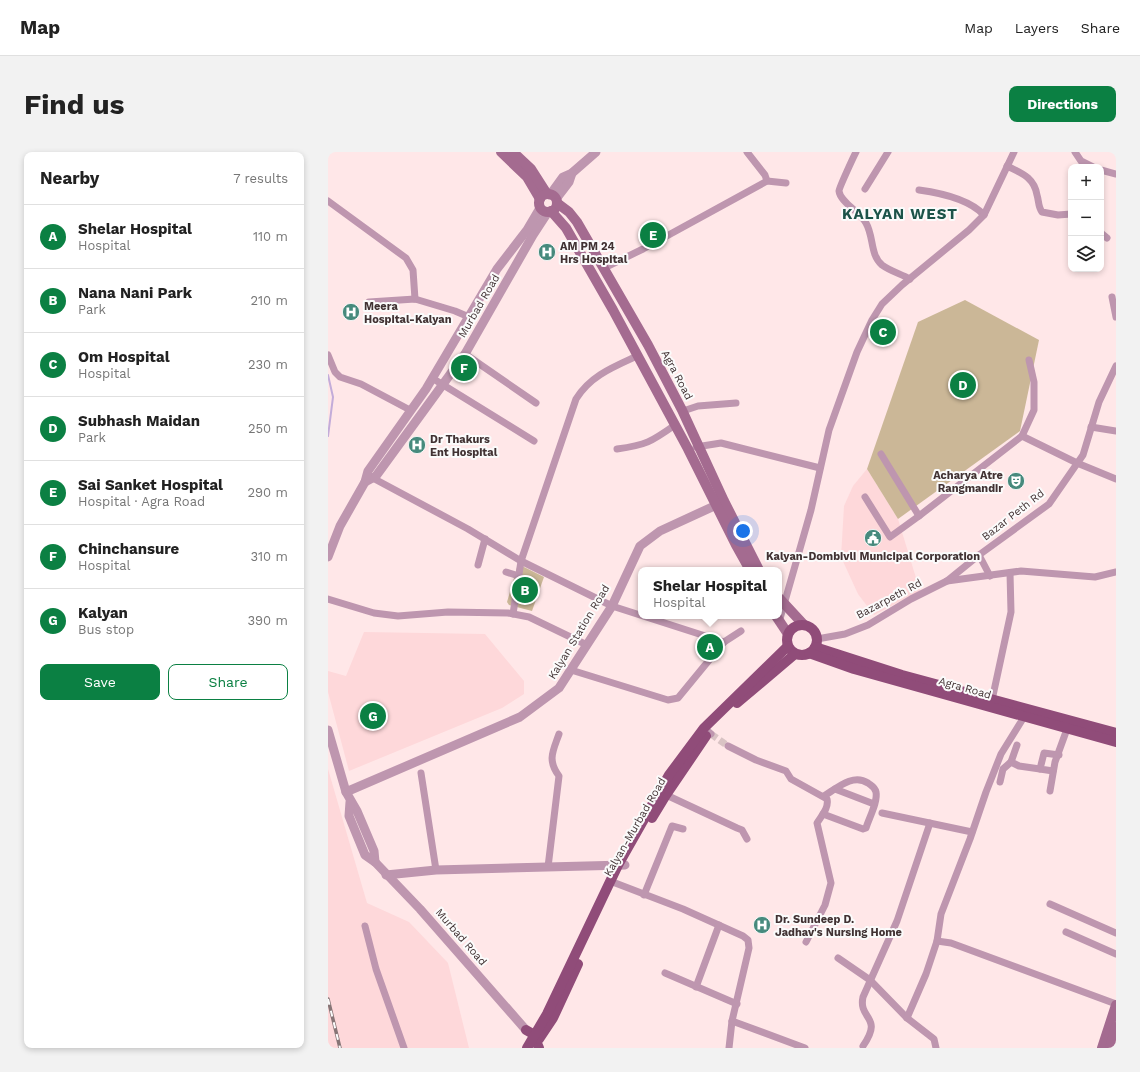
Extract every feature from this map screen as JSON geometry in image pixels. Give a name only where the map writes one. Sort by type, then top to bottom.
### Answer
[{"type":"main road","name":"Agra Road","points":[[501,152],[527,177],[549,203],[566,228],[688,448],[720,502],[749,567]]},
{"type":"main road","name":"Agra Road","points":[[513,152],[531,169],[549,203],[569,212],[577,222],[636,321],[700,447],[720,502]]},
{"type":"main road","name":"Agra Road","points":[[731,525],[757,567]]},
{"type":"main road","points":[[778,619],[788,634],[788,646],[795,654],[802,655],[814,646],[814,631],[804,625],[782,602]]},
{"type":"main road","points":[[788,634],[795,626],[804,625]]},
{"type":"main road","name":"Kalyan-Murbad Road","points":[[532,1043],[559,995],[622,865],[662,793],[708,731],[788,646]]},
{"type":"main road","name":"Agra Road","points":[[814,646],[902,675],[1116,733]]},
{"type":"main road","name":"Agra Road","points":[[814,646],[854,670],[1116,742]]},
{"type":"main road","name":"Kalyan-Murbad Road","points":[[708,731],[742,698],[795,654]]},
{"type":"main road","points":[[1102,1048],[1116,1005]]},
{"type":"main road","points":[[1110,1048],[1116,1027]]},
{"type":"street","points":[[549,203],[569,182],[572,173],[596,152]]},
{"type":"street","points":[[747,152],[765,175],[767,181]]},
{"type":"street","points":[[856,152],[839,190],[841,198],[858,213],[866,223],[870,233],[874,255],[878,260],[883,265],[910,279]]},
{"type":"street","points":[[865,189],[888,152]]},
{"type":"street","points":[[782,602],[820,468],[829,430],[857,352],[872,320],[882,304],[984,216],[1014,152]]},
{"type":"street","points":[[1075,152],[1081,161],[1087,164]]},
{"type":"street","points":[[1007,166],[1031,179],[1034,184],[1039,206],[1042,212],[1058,215],[1068,214]]},
{"type":"street","points":[[1104,171],[1116,174]]},
{"type":"street","points":[[604,268],[643,249],[767,181],[786,183]]},
{"type":"street","points":[[919,190],[944,194],[969,204],[979,210],[984,216]]},
{"type":"street","points":[[328,201],[406,258],[413,270],[415,299]]},
{"type":"street","name":"Murbad Road","points":[[328,557],[340,526],[368,478],[410,410],[432,378],[497,269],[526,230],[549,203]]},
{"type":"street","name":"Murbad Road","points":[[368,478],[376,476],[465,354],[549,203]]},
{"type":"street","points":[[1112,297],[1116,317]]},
{"type":"street","points":[[369,302],[415,299],[455,311],[469,317]]},
{"type":"street","points":[[465,354],[536,403]]},
{"type":"street","points":[[514,614],[521,561],[576,399],[596,376],[637,356]]},
{"type":"street","points":[[328,357],[335,372],[340,377],[361,384],[410,410]]},
{"type":"street","points":[[865,497],[890,537],[1022,436],[1034,410],[1034,382],[1029,360]]},
{"type":"street","name":"Bazar Peth Rd","points":[[947,581],[979,555],[1049,504],[1083,455],[1099,402],[1116,366]]},
{"type":"street","points":[[432,378],[534,441]]},
{"type":"street","points":[[683,411],[698,406],[736,403]]},
{"type":"street","points":[[617,449],[639,446],[652,442],[676,425]]},
{"type":"street","points":[[1091,427],[1116,431]]},
{"type":"street","points":[[1022,436],[1077,463],[1116,479]]},
{"type":"street","points":[[688,448],[721,443],[820,468]]},
{"type":"street","points":[[881,454],[919,516]]},
{"type":"street","points":[[368,478],[485,539],[521,561],[612,606],[638,614]]},
{"type":"street","name":"Kalyan Station Road","points":[[346,792],[520,717],[559,688],[612,606],[640,546],[660,531],[720,502]]},
{"type":"street","points":[[478,565],[485,539]]},
{"type":"street","points":[[979,555],[990,576]]},
{"type":"street","points":[[947,581],[1021,571],[1095,577],[1116,572]]},
{"type":"street","points":[[506,572],[519,576]]},
{"type":"street","points":[[992,700],[1011,612],[1010,573]]},
{"type":"street","name":"Bazarpeth Rd","points":[[814,646],[868,625],[911,599],[947,581]]},
{"type":"street","points":[[328,599],[374,614],[398,616],[448,612],[514,614],[529,617],[587,645]]},
{"type":"street","points":[[652,619],[724,642]]},
{"type":"street","points":[[571,670],[668,700],[678,698],[724,642],[741,631]]},
{"type":"street","points":[[907,1018],[926,974],[936,941],[941,914],[1002,754],[1024,717]]},
{"type":"street","points":[[1050,791],[1053,771],[1067,729]]},
{"type":"street","name":"Murbad Road","points":[[328,730],[350,802],[349,816],[365,855],[375,862],[420,909],[532,1043]]},
{"type":"street","points":[[548,867],[560,776],[553,768],[551,756],[559,734]]},
{"type":"street","points":[[1000,782],[1003,769],[1011,762],[1010,759],[1017,745]]},
{"type":"street","points":[[728,746],[756,760],[786,772],[790,779],[824,796],[827,804],[817,823],[831,883],[825,905],[806,942]]},
{"type":"street","points":[[1040,769],[1044,753],[1058,755]]},
{"type":"street","points":[[1011,762],[1019,766],[1053,771]]},
{"type":"street","points":[[421,773],[436,870]]},
{"type":"street","points":[[823,814],[863,829],[866,828],[876,793],[873,786],[866,782],[852,780],[824,796]]},
{"type":"street","points":[[835,789],[874,804]]},
{"type":"street","points":[[662,793],[742,830],[747,839]]},
{"type":"street","points":[[882,813],[972,832]]},
{"type":"street","points":[[864,1046],[872,1030],[872,1024],[863,1006],[863,997],[897,922],[930,823]]},
{"type":"street","points":[[644,895],[672,826],[684,829]]},
{"type":"street","points":[[386,875],[436,870],[622,865]]},
{"type":"street","points":[[613,883],[743,936],[749,943],[737,1004],[732,1021],[729,1048]]},
{"type":"street","points":[[1050,904],[1116,933]]},
{"type":"street","points":[[365,926],[376,969],[404,1048]]},
{"type":"street","points":[[696,987],[719,926]]},
{"type":"street","points":[[1066,932],[1116,954]]},
{"type":"street","points":[[936,941],[951,943],[1116,1005]]},
{"type":"street","points":[[838,958],[870,980],[907,1018],[934,1039],[936,1048]]},
{"type":"street","points":[[665,973],[737,1004]]},
{"type":"street","points":[[732,1021],[805,1048]]},
{"type":"shaded area","points":[[965,300],[1039,340],[1020,431],[898,519],[867,469],[918,322]]},
{"type":"shaded area","name":"Kalyan-Dombivli Municipal Corporation","points":[[867,469],[898,519],[920,591],[874,615],[858,594],[841,557],[844,506],[853,486]]},
{"type":"shaded area","points":[[518,564],[544,577],[532,611],[509,605],[507,602]]},
{"type":"shaded area","points":[[364,632],[485,634],[524,681],[524,694],[502,708],[349,771],[328,692],[328,671],[346,676]]},
{"type":"shaded area","points":[[328,769],[367,903],[409,922],[448,963],[469,1048],[328,1048]]},
{"type":"waterway","points":[[328,375],[333,397],[328,436]]},
{"type":"tunnel","points":[[711,734],[728,746]]},
{"type":"railway","points":[[328,999],[340,1048]]},
{"type":"place","name":"Sai Sanket Hospital","points":[[653,235]]},
{"type":"place","name":"AM PM 24 Hrs Hospital","points":[[547,252]]},
{"type":"place","name":"Meera Hospital-Kalyan","points":[[351,312]]},
{"type":"place","name":"Om Hospital","points":[[883,332]]},
{"type":"place","name":"Chinchansure","points":[[464,368]]},
{"type":"place","name":"Subhash Maidan","points":[[963,385]]},
{"type":"place","name":"Dr Thakurs Ent Hospital","points":[[417,445]]},
{"type":"place","name":"Acharya Atre Rangmandir","points":[[1016,481]]},
{"type":"place","name":"Kalyan-Dombivli Municipal Corporation","points":[[873,538]]},
{"type":"place","name":"Nana Nani Park","points":[[525,590]]},
{"type":"place","name":"Shelar Hospital","points":[[710,647]]},
{"type":"place","name":"Kalyan","points":[[373,716]]},
{"type":"place","name":"Dr. Sundeep D. Jadhav's Nursing Home","points":[[762,925]]},
{"type":"district","name":"KALYAN WEST","points":[[900,214]]}]
